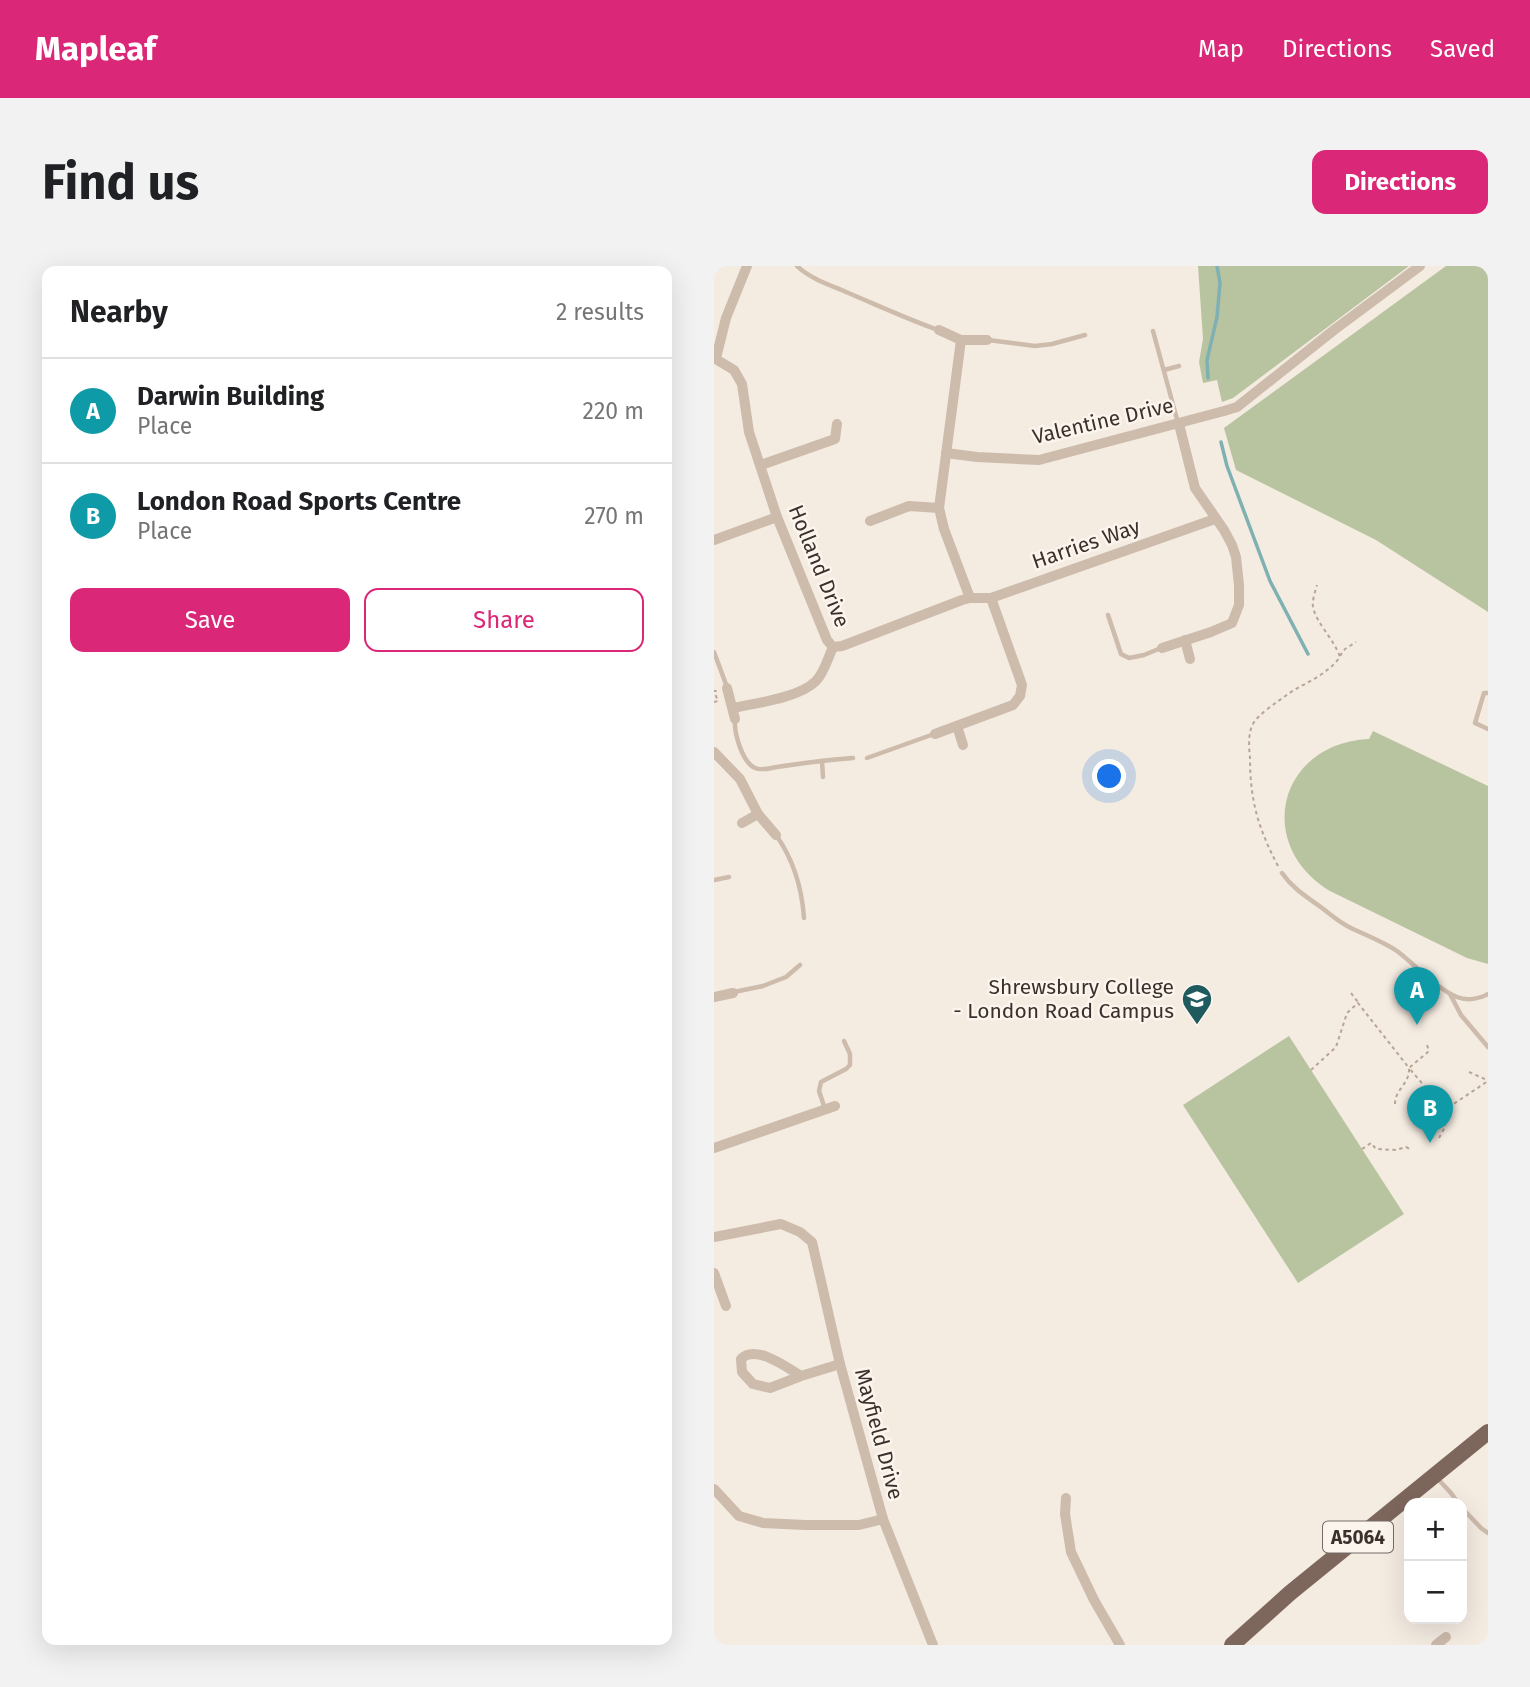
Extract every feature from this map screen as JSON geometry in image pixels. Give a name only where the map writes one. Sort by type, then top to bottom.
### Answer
[{"type":"main road","name":"A5064","points":[[1232,1645],[1290,1593],[1488,1432]]},
{"type":"street","points":[[715,358],[726,318],[747,266]]},
{"type":"street","name":"Valentine Drive","points":[[947,453],[1039,460],[1237,407],[1420,266]]},
{"type":"street","points":[[939,331],[961,340],[987,340]]},
{"type":"street","points":[[961,340],[939,508],[944,529],[970,598]]},
{"type":"street","name":"Holland Drive","points":[[715,358],[734,370],[742,384],[749,432],[777,517],[827,640],[833,647],[970,598]]},
{"type":"street","points":[[761,465],[835,439],[837,424]]},
{"type":"street","points":[[1162,648],[1231,623],[1239,605],[1236,557],[1228,538],[1195,488],[1179,424]]},
{"type":"street","points":[[870,521],[909,506],[939,508]]},
{"type":"street","points":[[714,540],[777,517]]},
{"type":"street","name":"Harries Way","points":[[970,598],[990,597],[1215,519]]},
{"type":"street","points":[[935,734],[1013,705],[1020,696],[1022,685],[990,597]]},
{"type":"street","points":[[1185,640],[1190,659]]},
{"type":"street","points":[[727,688],[734,713],[793,694],[817,680],[833,647]]},
{"type":"street","points":[[957,726],[963,745]]},
{"type":"street","points":[[714,752],[740,779],[758,814],[776,835]]},
{"type":"street","points":[[742,823],[758,814]]},
{"type":"street","points":[[714,997],[733,993]]},
{"type":"street","points":[[714,1148],[830,1108]]},
{"type":"street","name":"Mayfield Drive","points":[[714,1237],[781,1224],[800,1232],[813,1242],[840,1364],[883,1519],[933,1645]]},
{"type":"street","points":[[714,1273],[726,1306]]},
{"type":"street","points":[[801,1376],[780,1363],[755,1353],[746,1354],[741,1359],[741,1372],[753,1384],[770,1388],[840,1364]]},
{"type":"street","points":[[714,1489],[739,1516],[762,1522],[859,1525],[883,1519]]},
{"type":"street","points":[[1066,1498],[1065,1514],[1071,1552],[1120,1645]]},
{"type":"street","points":[[1436,1645],[1446,1637]]},
{"type":"lane","points":[[797,266],[828,284],[939,331]]},
{"type":"lane","points":[[1153,331],[1179,424]]},
{"type":"lane","points":[[987,340],[1035,346],[1085,335]]},
{"type":"lane","points":[[1164,370],[1179,366]]},
{"type":"lane","points":[[1108,615],[1121,653],[1129,658],[1162,648]]},
{"type":"lane","points":[[714,652],[727,688]]},
{"type":"lane","points":[[1488,693],[1484,693],[1475,723],[1488,729]]},
{"type":"lane","points":[[734,713],[734,729],[743,754],[752,767],[759,770],[853,758]]},
{"type":"lane","points":[[867,758],[935,734]]},
{"type":"lane","points":[[822,761],[823,777]]},
{"type":"lane","points":[[776,835],[786,849],[802,896],[804,918]]},
{"type":"lane","points":[[1282,873],[1293,887],[1346,926],[1399,953],[1434,983],[1459,998],[1467,1000],[1486,997],[1488,994]]},
{"type":"lane","points":[[714,880],[729,877]]},
{"type":"lane","points":[[733,993],[786,977],[800,965]]},
{"type":"lane","points":[[1449,992],[1461,1016],[1488,1046]]},
{"type":"lane","points":[[830,1108],[819,1091],[821,1082],[850,1065],[844,1041]]},
{"type":"lane","points":[[1434,1475],[1454,1498]]},
{"type":"lane","points":[[1467,1513],[1488,1533]]},
{"type":"path","points":[[1317,585],[1312,605],[1336,645],[1340,657]]},
{"type":"path","points":[[1282,873],[1258,821],[1250,785],[1249,747],[1252,724],[1290,693],[1333,667],[1345,649],[1356,642]]},
{"type":"path","points":[[1351,993],[1438,1102],[1443,1111],[1445,1127],[1439,1138]]},
{"type":"path","points":[[1311,1070],[1336,1047],[1346,1013],[1358,1003]]},
{"type":"path","points":[[1409,1068],[1429,1051],[1427,1045]]},
{"type":"path","points":[[1395,1104],[1395,1098],[1410,1077],[1409,1068]]},
{"type":"path","points":[[1469,1072],[1488,1080]]},
{"type":"path","points":[[1443,1111],[1488,1080]]},
{"type":"path","points":[[1362,1149],[1371,1143],[1376,1149],[1410,1149]]},
{"type":"green space","points":[[1198,266],[1409,266],[1233,398],[1222,402],[1217,380],[1203,383],[1199,362],[1203,339]]},
{"type":"green space","points":[[1446,266],[1488,266],[1488,612],[1376,540],[1236,470],[1224,428]]},
{"type":"green space","points":[[1373,731],[1488,786],[1488,964],[1467,958],[1330,891],[1306,871],[1291,848],[1285,823],[1287,799],[1297,776],[1314,758],[1338,745],[1369,739]]},
{"type":"green space","points":[[1289,1036],[1404,1214],[1298,1283],[1183,1105]]},
{"type":"waterway","points":[[1208,378],[1207,360],[1217,317],[1220,283],[1217,266]]},
{"type":"waterway","points":[[1221,442],[1227,466],[1270,581],[1308,654]]},
{"type":"place","name":"Darwin Building","points":[[1417,1025]]},
{"type":"place","name":"Shrewsbury College - London Road Campus","points":[[1197,1026]]},
{"type":"place","name":"London Road Sports Centre","points":[[1430,1143]]}]
